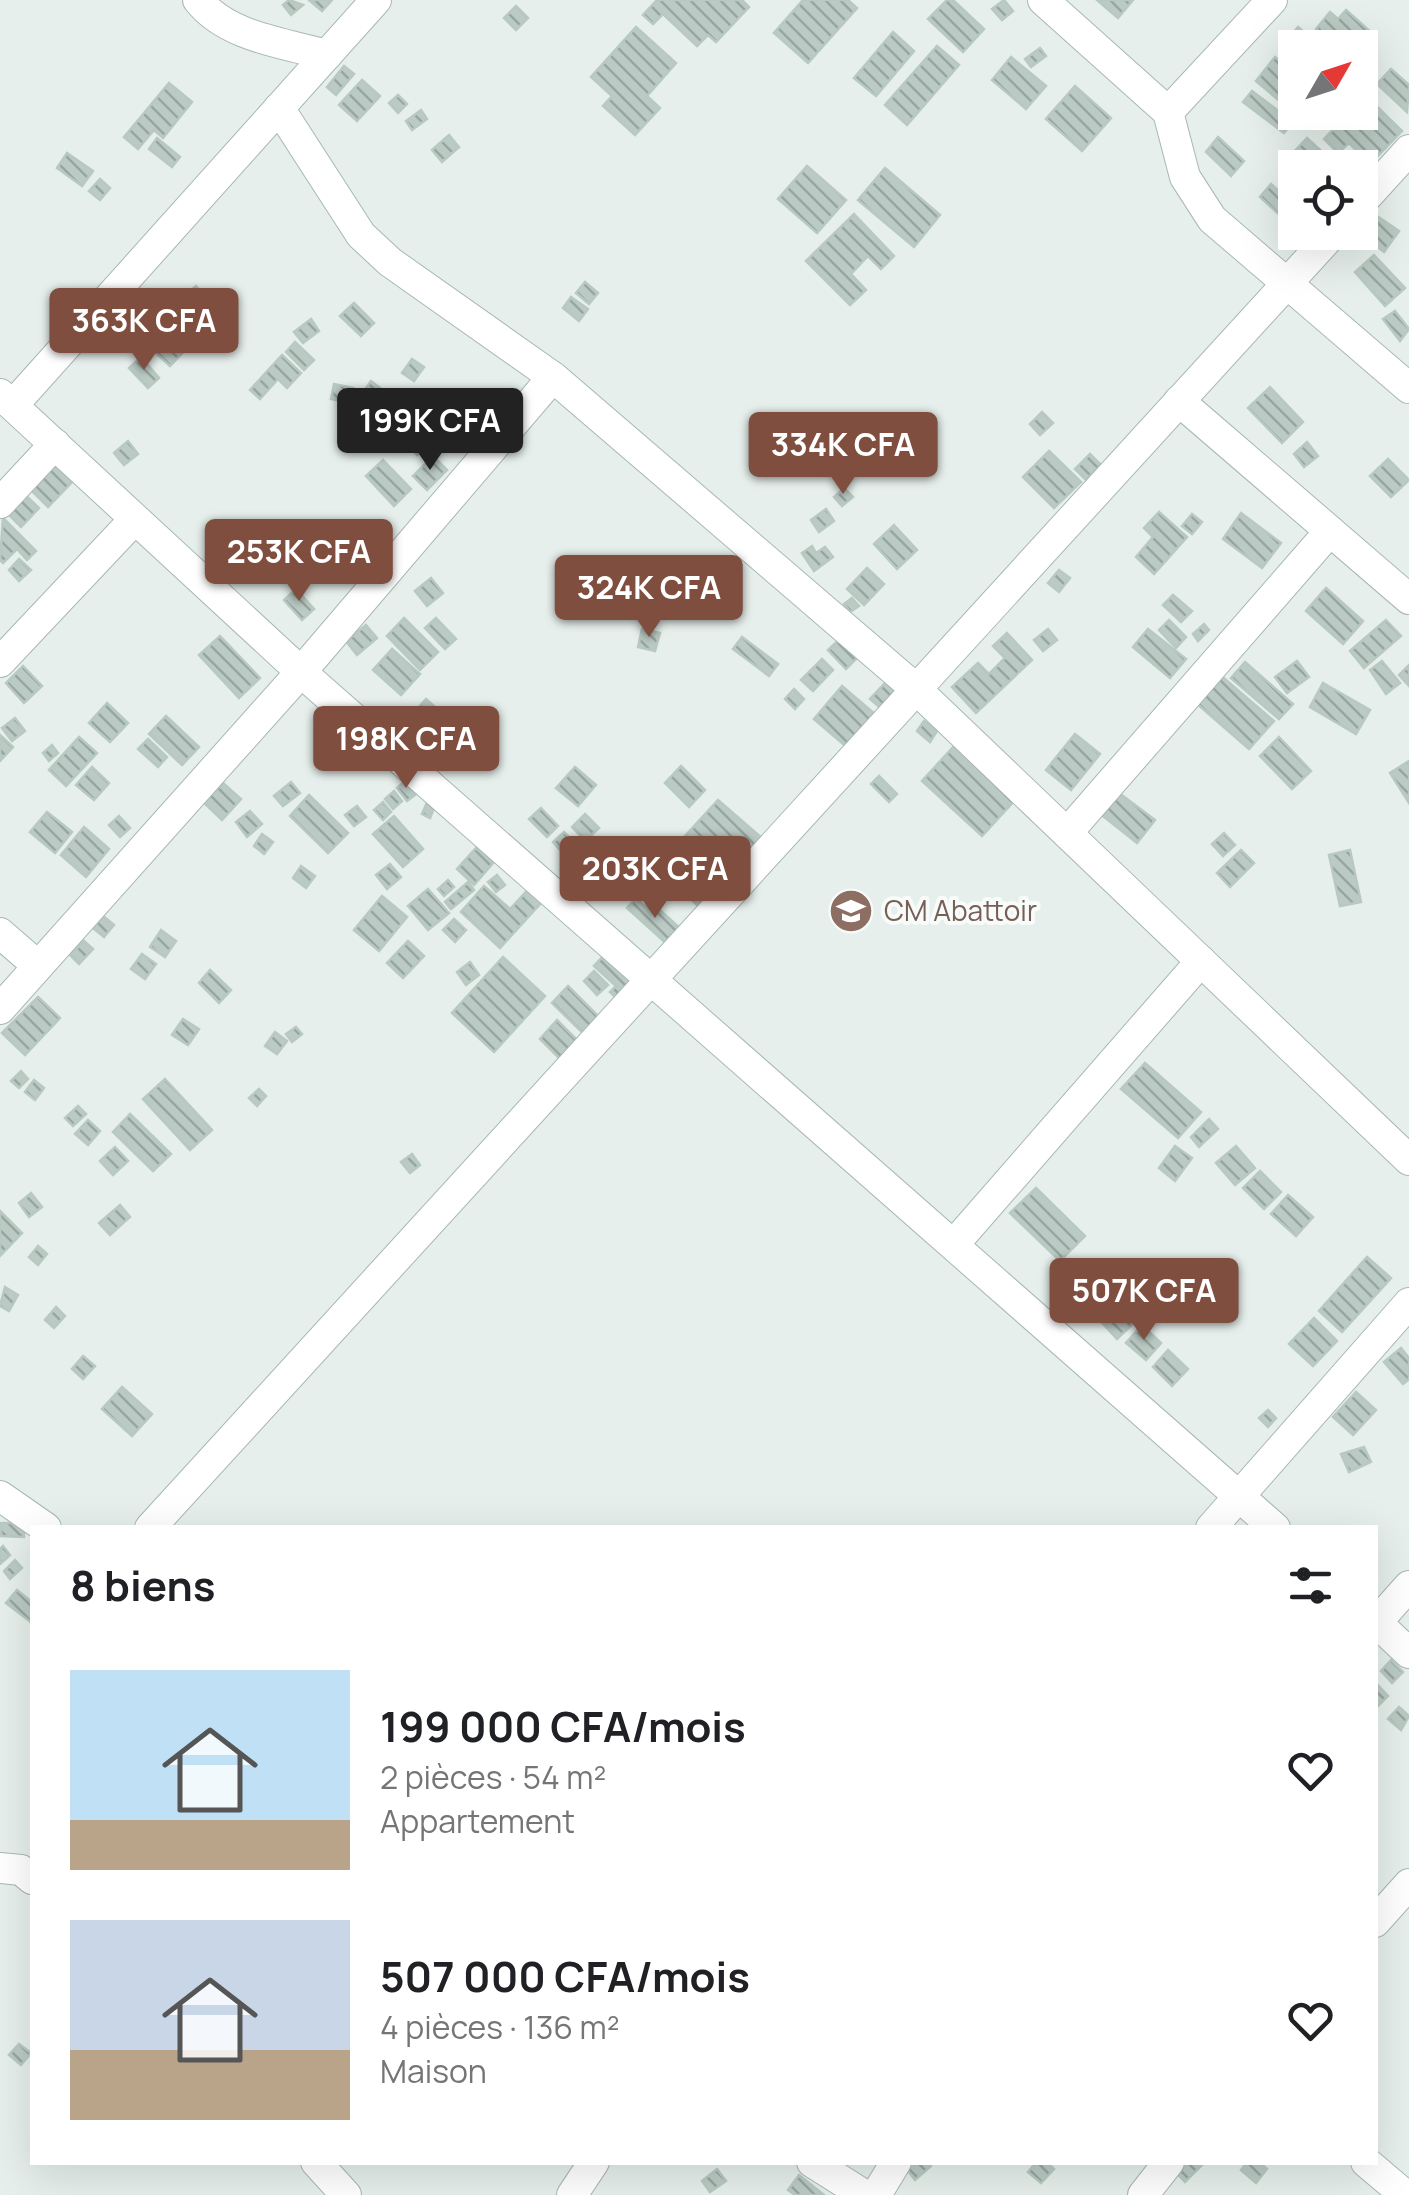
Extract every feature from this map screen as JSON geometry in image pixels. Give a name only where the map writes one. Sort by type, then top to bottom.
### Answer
[{"type":"street","points":[[198,0],[207,11],[241,31],[327,55]]},
{"type":"street","points":[[376,0],[7,399],[301,672],[1272,1525]]},
{"type":"street","points":[[1043,0],[1168,112],[1185,177],[1212,219],[1409,388]]},
{"type":"street","points":[[1168,112],[1272,0]]},
{"type":"street","points":[[279,108],[360,236],[390,262],[553,377],[916,690],[1409,1160]]},
{"type":"street","points":[[1378,184],[1409,150]]},
{"type":"street","points":[[153,1525],[1318,250]]},
{"type":"street","points":[[0,1009],[301,672],[553,377]]},
{"type":"street","points":[[1179,401],[1409,599]]},
{"type":"street","points":[[0,504],[55,444]]},
{"type":"street","points":[[0,662],[134,520]]},
{"type":"street","points":[[1067,833],[1330,532]]},
{"type":"street","points":[[0,932],[38,966]]},
{"type":"street","points":[[954,1243],[1201,961]]},
{"type":"street","points":[[1214,1525],[1409,1303]]},
{"type":"street","points":[[0,1496],[42,1525]]},
{"type":"street","points":[[1378,1620],[1409,1586]]},
{"type":"street","points":[[1378,1624],[1409,1653]]},
{"type":"street","points":[[0,1868],[21,1870],[30,1877]]},
{"type":"street","points":[[319,2165],[346,2195]]},
{"type":"street","points":[[572,2195],[592,2165]]},
{"type":"street","points":[[817,2165],[864,2195]]},
{"type":"street","points":[[876,2195],[894,2165]]},
{"type":"street","points":[[1143,2195],[1167,2165]]},
{"type":"street","points":[[1370,2165],[1405,2195]]},
{"type":"building","points":[[289,0],[303,5],[291,15],[283,5]]},
{"type":"building","points":[[309,0],[332,0],[322,11]]},
{"type":"building","points":[[657,0],[742,0],[749,7],[716,42],[708,35],[697,46],[663,14],[653,24],[643,15]]},
{"type":"building","points":[[803,0],[848,0],[857,8],[808,63],[774,33]]},
{"type":"building","points":[[947,0],[953,0],[984,29],[963,52],[928,19]]},
{"type":"building","points":[[1004,0],[1013,11],[1002,20],[992,9]]},
{"type":"building","points":[[1097,0],[1133,0],[1118,18]]},
{"type":"building","points":[[516,6],[528,18],[516,30],[504,18]]},
{"type":"building","points":[[1346,10],[1369,30],[1316,29],[1330,12],[1338,19]]},
{"type":"building","points":[[636,27],[676,63],[647,96],[660,108],[635,135],[603,106],[612,96],[591,77]]},
{"type":"building","points":[[893,32],[914,51],[876,96],[854,78]]},
{"type":"building","points":[[937,46],[959,65],[907,125],[885,105]]},
{"type":"building","points":[[1040,48],[1046,56],[1031,67],[1025,59]]},
{"type":"building","points":[[1011,57],[1046,86],[1026,109],[992,80]]},
{"type":"building","points":[[1275,57],[1278,59],[1278,100],[1256,81]]},
{"type":"building","points":[[344,66],[354,74],[336,95],[327,87]]},
{"type":"building","points":[[1391,69],[1409,85],[1407,112],[1378,85]]},
{"type":"building","points":[[362,80],[380,96],[357,121],[339,105]]},
{"type":"building","points":[[169,83],[192,102],[163,138],[154,130],[138,149],[124,137]]},
{"type":"building","points":[[1075,86],[1111,118],[1082,151],[1046,119]]},
{"type":"building","points":[[1252,91],[1278,111],[1278,128],[1243,102]]},
{"type":"building","points":[[398,95],[407,104],[398,113],[389,103]]},
{"type":"building","points":[[1378,108],[1402,131],[1378,156],[1378,150],[1356,150],[1349,143],[1335,150],[1324,139],[1333,130],[1378,130]]},
{"type":"building","points":[[421,110],[427,119],[412,130],[406,121]]},
{"type":"building","points":[[449,135],[459,147],[442,162],[432,150]]},
{"type":"building","points":[[1218,137],[1244,161],[1231,176],[1206,152]]},
{"type":"building","points":[[157,138],[180,157],[172,167],[149,149]]},
{"type":"building","points":[[1307,138],[1320,150],[1296,150]]},
{"type":"building","points":[[67,153],[93,171],[82,186],[57,168]]},
{"type":"building","points":[[807,166],[846,200],[817,233],[778,199]]},
{"type":"building","points":[[885,168],[940,215],[914,247],[858,200]]},
{"type":"building","points":[[100,179],[110,188],[100,200],[89,191]]},
{"type":"building","points":[[1271,184],[1278,190],[1278,213],[1260,197]]},
{"type":"building","points":[[854,214],[894,256],[881,269],[868,256],[851,274],[866,290],[850,305],[806,261]]},
{"type":"building","points":[[1378,217],[1399,231],[1384,252],[1378,247]]},
{"type":"building","points":[[1374,255],[1405,288],[1385,306],[1355,272]]},
{"type":"building","points":[[585,282],[598,293],[589,304],[576,293]]},
{"type":"building","points":[[196,286],[226,321],[201,343],[171,307]]},
{"type":"building","points":[[571,297],[588,309],[579,321],[563,308]]},
{"type":"building","points":[[354,303],[374,323],[361,336],[340,316]]},
{"type":"building","points":[[1395,311],[1409,329],[1400,341],[1383,319]]},
{"type":"building","points":[[153,315],[188,347],[170,366],[135,334]]},
{"type":"building","points":[[311,319],[319,331],[303,343],[294,332]]},
{"type":"building","points":[[295,342],[314,360],[304,370],[286,352]]},
{"type":"building","points":[[282,355],[301,373],[287,388],[278,379],[260,399],[250,390]]},
{"type":"building","points":[[141,357],[159,378],[148,388],[129,368]]},
{"type":"building","points":[[412,359],[424,367],[414,381],[402,373]]},
{"type":"building","points":[[371,381],[393,398],[383,411],[361,395]]},
{"type":"building","points":[[334,384],[353,388],[350,403],[331,399]]},
{"type":"building","points":[[1270,387],[1303,422],[1282,443],[1248,408]]},
{"type":"building","points":[[1042,412],[1053,423],[1040,435],[1030,424]]},
{"type":"building","points":[[394,420],[409,436],[388,450],[376,437]]},
{"type":"building","points":[[417,438],[425,448],[417,455],[408,445]]},
{"type":"building","points":[[128,441],[138,454],[124,465],[114,453]]},
{"type":"building","points":[[1307,442],[1318,456],[1304,467],[1294,454]]},
{"type":"building","points":[[1049,451],[1081,482],[1054,508],[1023,477]]},
{"type":"building","points":[[1090,454],[1101,465],[1086,480],[1075,469]]},
{"type":"building","points":[[433,456],[447,470],[427,490],[413,476]]},
{"type":"building","points":[[1388,459],[1409,480],[1391,497],[1370,476]]},
{"type":"building","points":[[56,460],[75,479],[48,507],[29,488]]},
{"type":"building","points":[[383,460],[411,489],[394,506],[366,476]]},
{"type":"building","points":[[844,488],[853,497],[842,506],[834,497]]},
{"type":"building","points":[[23,493],[39,508],[21,527],[6,512]]},
{"type":"building","points":[[826,509],[834,521],[819,532],[811,520]]},
{"type":"building","points":[[1159,512],[1187,537],[1154,574],[1136,557],[1153,537],[1144,528]]},
{"type":"building","points":[[1241,513],[1281,543],[1262,568],[1223,539]]},
{"type":"building","points":[[1192,514],[1202,522],[1192,534],[1182,526]]},
{"type":"building","points":[[3,518],[36,551],[27,560],[17,549],[3,563],[0,560]]},
{"type":"building","points":[[894,525],[917,550],[897,569],[874,544]]},
{"type":"building","points":[[812,546],[816,553],[825,547],[833,557],[814,571],[802,553]]},
{"type":"building","points":[[19,559],[31,570],[19,581],[9,570]]},
{"type":"building","points":[[867,568],[884,584],[864,605],[847,589]]},
{"type":"building","points":[[1059,570],[1070,578],[1059,592],[1048,583]]},
{"type":"building","points":[[431,578],[443,593],[427,606],[415,591]]},
{"type":"building","points":[[1326,588],[1363,621],[1343,644],[1306,611]]},
{"type":"building","points":[[296,589],[314,609],[302,620],[284,600]]},
{"type":"building","points":[[1173,595],[1192,611],[1181,622],[1163,605]]},
{"type":"building","points":[[852,598],[859,606],[850,612],[844,604]]},
{"type":"building","points":[[404,618],[438,652],[420,670],[387,636]]},
{"type":"building","points":[[436,618],[456,639],[445,649],[425,628]]},
{"type":"building","points":[[1169,620],[1186,637],[1176,648],[1159,630]]},
{"type":"building","points":[[1386,620],[1401,636],[1364,668],[1350,651]]},
{"type":"building","points":[[1204,624],[1209,630],[1198,641],[1193,634]]},
{"type":"building","points":[[366,625],[377,638],[357,655],[346,641]]},
{"type":"building","points":[[642,629],[660,633],[655,651],[638,647]]},
{"type":"building","points":[[1048,629],[1057,640],[1043,651],[1034,640]]},
{"type":"building","points":[[1148,629],[1186,659],[1170,678],[1133,647]]},
{"type":"building","points":[[1007,633],[1032,660],[976,713],[952,687],[978,663],[989,674],[1005,658],[993,646]]},
{"type":"building","points":[[220,636],[260,678],[239,698],[199,655]]},
{"type":"building","points":[[742,637],[778,664],[769,676],[733,649]]},
{"type":"building","points":[[841,638],[859,656],[846,669],[828,650]]},
{"type":"building","points":[[392,649],[420,674],[401,695],[373,670]]},
{"type":"building","points":[[822,659],[833,670],[813,691],[801,680]]},
{"type":"building","points":[[1297,661],[1309,677],[1287,693],[1275,677]]},
{"type":"building","points":[[1382,661],[1400,683],[1386,694],[1370,670]]},
{"type":"building","points":[[1245,662],[1293,704],[1279,719],[1231,678]]},
{"type":"building","points":[[1409,665],[1409,686],[1399,675]]},
{"type":"building","points":[[23,666],[42,686],[24,703],[6,683]]},
{"type":"building","points":[[1219,674],[1274,721],[1249,749],[1195,702]]},
{"type":"building","points":[[886,682],[899,694],[884,711],[870,699]]},
{"type":"building","points":[[1323,683],[1370,710],[1356,734],[1310,707]]},
{"type":"building","points":[[842,686],[877,716],[849,749],[814,719]]},
{"type":"building","points":[[794,689],[804,699],[795,709],[785,699]]},
{"type":"building","points":[[426,699],[460,730],[444,749],[410,717]]},
{"type":"building","points":[[107,703],[128,723],[110,742],[89,723]]},
{"type":"building","points":[[166,716],[199,747],[182,765],[149,734]]},
{"type":"building","points":[[15,718],[25,731],[12,741],[2,728]]},
{"type":"building","points":[[924,721],[937,731],[930,742],[917,731]]},
{"type":"building","points":[[1075,734],[1100,754],[1071,790],[1046,770]]},
{"type":"building","points":[[0,735],[13,747],[0,761]]},
{"type":"building","points":[[79,737],[97,753],[66,786],[49,770]]},
{"type":"building","points":[[1279,737],[1311,771],[1292,789],[1260,756]]},
{"type":"building","points":[[148,739],[167,757],[158,767],[138,749]]},
{"type":"building","points":[[52,745],[58,753],[49,761],[43,753]]},
{"type":"building","points":[[955,745],[1015,800],[982,836],[922,781]]},
{"type":"building","points":[[1409,761],[1409,803],[1390,773]]},
{"type":"building","points":[[681,766],[705,790],[689,807],[665,783]]},
{"type":"building","points":[[92,767],[109,783],[94,800],[76,785]]},
{"type":"building","points":[[575,767],[596,785],[578,806],[556,788]]},
{"type":"building","points":[[879,776],[897,794],[889,802],[871,784]]},
{"type":"building","points":[[405,781],[416,794],[407,801],[397,788]]},
{"type":"building","points":[[291,782],[300,793],[283,806],[274,796]]},
{"type":"building","points":[[223,783],[241,799],[222,820],[199,798],[211,785],[216,790]]},
{"type":"building","points":[[1115,790],[1155,820],[1137,843],[1098,812]]},
{"type":"building","points":[[394,791],[402,801],[393,809],[385,799]]},
{"type":"building","points":[[309,795],[348,833],[328,853],[290,816]]},
{"type":"building","points":[[429,798],[437,801],[430,818],[422,814]]},
{"type":"building","points":[[718,800],[764,840],[721,888],[675,847]]},
{"type":"building","points":[[383,802],[391,812],[383,820],[374,810]]},
{"type":"building","points":[[357,806],[366,817],[354,826],[345,815]]},
{"type":"building","points":[[541,808],[558,826],[547,837],[529,819]]},
{"type":"building","points":[[250,811],[262,824],[247,837],[236,822]]},
{"type":"building","points":[[47,812],[72,832],[55,853],[30,832]]},
{"type":"building","points":[[585,814],[599,828],[585,841],[572,827]]},
{"type":"building","points":[[119,816],[130,828],[120,837],[109,825]]},
{"type":"building","points":[[394,816],[423,849],[403,867],[373,834]]},
{"type":"building","points":[[84,827],[109,849],[86,877],[61,855]]},
{"type":"building","points":[[564,832],[572,840],[561,851],[553,842]]},
{"type":"building","points":[[1224,833],[1235,845],[1223,856],[1212,844]]},
{"type":"building","points":[[262,834],[273,842],[264,854],[254,846]]},
{"type":"building","points":[[476,848],[493,863],[474,885],[457,869]]},
{"type":"building","points":[[1241,850],[1254,863],[1230,887],[1217,873]]},
{"type":"building","points":[[1350,850],[1361,902],[1340,906],[1329,855]]},
{"type":"building","points":[[682,862],[714,895],[700,908],[679,887],[670,895],[659,884]]},
{"type":"building","points":[[390,864],[401,877],[387,889],[376,875]]},
{"type":"building","points":[[301,866],[315,876],[306,888],[293,878]]},
{"type":"building","points":[[497,875],[505,885],[496,892],[488,882]]},
{"type":"building","points":[[448,880],[454,887],[444,896],[438,889]]},
{"type":"building","points":[[536,881],[550,893],[500,948],[461,912],[484,886],[510,909]]},
{"type":"building","points":[[468,882],[474,890],[451,909],[445,902]]},
{"type":"building","points":[[428,889],[449,913],[428,930],[408,906]]},
{"type":"building","points":[[382,896],[407,917],[379,951],[354,930]]},
{"type":"building","points":[[636,898],[645,907],[650,901],[682,930],[668,945],[627,908]]},
{"type":"building","points":[[103,916],[114,925],[104,937],[93,928]]},
{"type":"building","points":[[454,919],[466,930],[455,942],[443,930]]},
{"type":"building","points":[[161,930],[176,941],[165,957],[150,947]]},
{"type":"building","points":[[84,941],[93,949],[79,964],[70,955]]},
{"type":"building","points":[[408,941],[424,956],[403,978],[387,963]]},
{"type":"building","points":[[608,951],[639,980],[620,1002],[610,992],[616,986],[594,966]]},
{"type":"building","points":[[142,954],[156,964],[145,979],[131,969]]},
{"type":"building","points":[[503,957],[545,996],[494,1052],[452,1013]]},
{"type":"building","points":[[470,962],[479,975],[466,985],[457,972]]},
{"type":"building","points":[[210,970],[231,990],[219,1003],[199,983]]},
{"type":"building","points":[[594,971],[608,985],[597,995],[584,981]]},
{"type":"building","points":[[568,986],[602,1020],[586,1036],[552,1003]]},
{"type":"building","points":[[38,997],[60,1018],[25,1055],[2,1033]]},
{"type":"building","points":[[183,1019],[199,1029],[188,1045],[172,1035]]},
{"type":"building","points":[[557,1020],[578,1041],[560,1059],[540,1039]]},
{"type":"building","points":[[296,1027],[302,1034],[292,1042],[286,1034]]},
{"type":"building","points":[[275,1032],[287,1041],[277,1054],[265,1046]]},
{"type":"building","points":[[1145,1063],[1201,1112],[1178,1138],[1121,1089]]},
{"type":"building","points":[[21,1071],[28,1079],[19,1088],[11,1081]]},
{"type":"building","points":[[165,1079],[212,1130],[190,1150],[143,1099]]},
{"type":"building","points":[[34,1080],[44,1088],[35,1100],[25,1092]]},
{"type":"building","points":[[259,1089],[266,1096],[257,1106],[249,1098]]},
{"type":"building","points":[[78,1106],[86,1114],[73,1126],[65,1118]]},
{"type":"building","points":[[130,1114],[171,1154],[153,1171],[113,1132]]},
{"type":"building","points":[[1209,1119],[1218,1129],[1199,1147],[1191,1137]]},
{"type":"building","points":[[88,1120],[100,1131],[88,1145],[75,1134]]},
{"type":"building","points":[[1175,1146],[1192,1158],[1175,1181],[1159,1168]]},
{"type":"building","points":[[1236,1146],[1255,1168],[1235,1185],[1216,1163]]},
{"type":"building","points":[[115,1147],[128,1161],[113,1175],[100,1161]]},
{"type":"building","points":[[412,1154],[420,1165],[410,1173],[401,1162]]},
{"type":"building","points":[[1260,1171],[1281,1192],[1264,1209],[1243,1188]]},
{"type":"building","points":[[1036,1188],[1085,1236],[1060,1261],[1010,1213]]},
{"type":"building","points":[[31,1193],[42,1207],[29,1217],[19,1203]]},
{"type":"building","points":[[1288,1195],[1313,1217],[1296,1236],[1271,1214]]},
{"type":"building","points":[[120,1205],[130,1217],[110,1235],[99,1223]]},
{"type":"building","points":[[0,1211],[22,1233],[0,1256]]},
{"type":"building","points":[[38,1246],[47,1254],[38,1265],[29,1257]]},
{"type":"building","points":[[1367,1257],[1391,1278],[1342,1332],[1319,1311]]},
{"type":"building","points":[[5,1287],[18,1295],[9,1311],[0,1306]]},
{"type":"building","points":[[1117,1297],[1137,1320],[1117,1339],[1096,1316]]},
{"type":"building","points":[[56,1307],[65,1316],[54,1328],[45,1320]]},
{"type":"building","points":[[1314,1318],[1337,1341],[1313,1366],[1289,1344]]},
{"type":"building","points":[[1142,1325],[1161,1343],[1146,1360],[1126,1343]]},
{"type":"building","points":[[1401,1348],[1409,1358],[1409,1379],[1403,1384],[1384,1362]]},
{"type":"building","points":[[1168,1350],[1188,1369],[1172,1386],[1153,1367]]},
{"type":"building","points":[[83,1356],[95,1366],[83,1379],[72,1369]]},
{"type":"building","points":[[122,1387],[152,1414],[132,1436],[102,1409]]},
{"type":"building","points":[[1356,1392],[1376,1410],[1353,1435],[1333,1417]]},
{"type":"building","points":[[1268,1410],[1276,1418],[1268,1427],[1259,1418]]},
{"type":"building","points":[[1364,1447],[1371,1462],[1349,1472],[1341,1454]]},
{"type":"building","points":[[1,1523],[24,1523],[24,1537],[1,1536]]},
{"type":"building","points":[[3,1546],[10,1555],[0,1564],[0,1549]]},
{"type":"building","points":[[15,1560],[22,1568],[10,1579],[4,1571]]},
{"type":"building","points":[[17,1590],[30,1600],[30,1621],[6,1603]]},
{"type":"building","points":[[1391,1660],[1403,1672],[1392,1683],[1381,1671]]},
{"type":"building","points":[[1378,1685],[1388,1696],[1378,1706]]},
{"type":"building","points":[[1399,1707],[1409,1716],[1401,1730],[1388,1719]]},
{"type":"building","points":[[19,2044],[30,2052],[21,2065],[9,2055]]},
{"type":"building","points":[[930,2165],[931,2166],[915,2180],[904,2166]]},
{"type":"building","points":[[1034,2165],[1050,2165],[1054,2169],[1041,2183],[1028,2172]]},
{"type":"building","points":[[1178,2165],[1202,2165],[1185,2182],[1173,2169]]},
{"type":"building","points":[[1245,2165],[1262,2165],[1267,2169],[1256,2183],[1241,2170]]},
{"type":"building","points":[[717,2169],[726,2181],[710,2192],[702,2181]]},
{"type":"building","points":[[799,2175],[824,2195],[795,2195],[788,2190]]},
{"type":"place","name":"CM Abattoir","points":[[851,911]]}]
